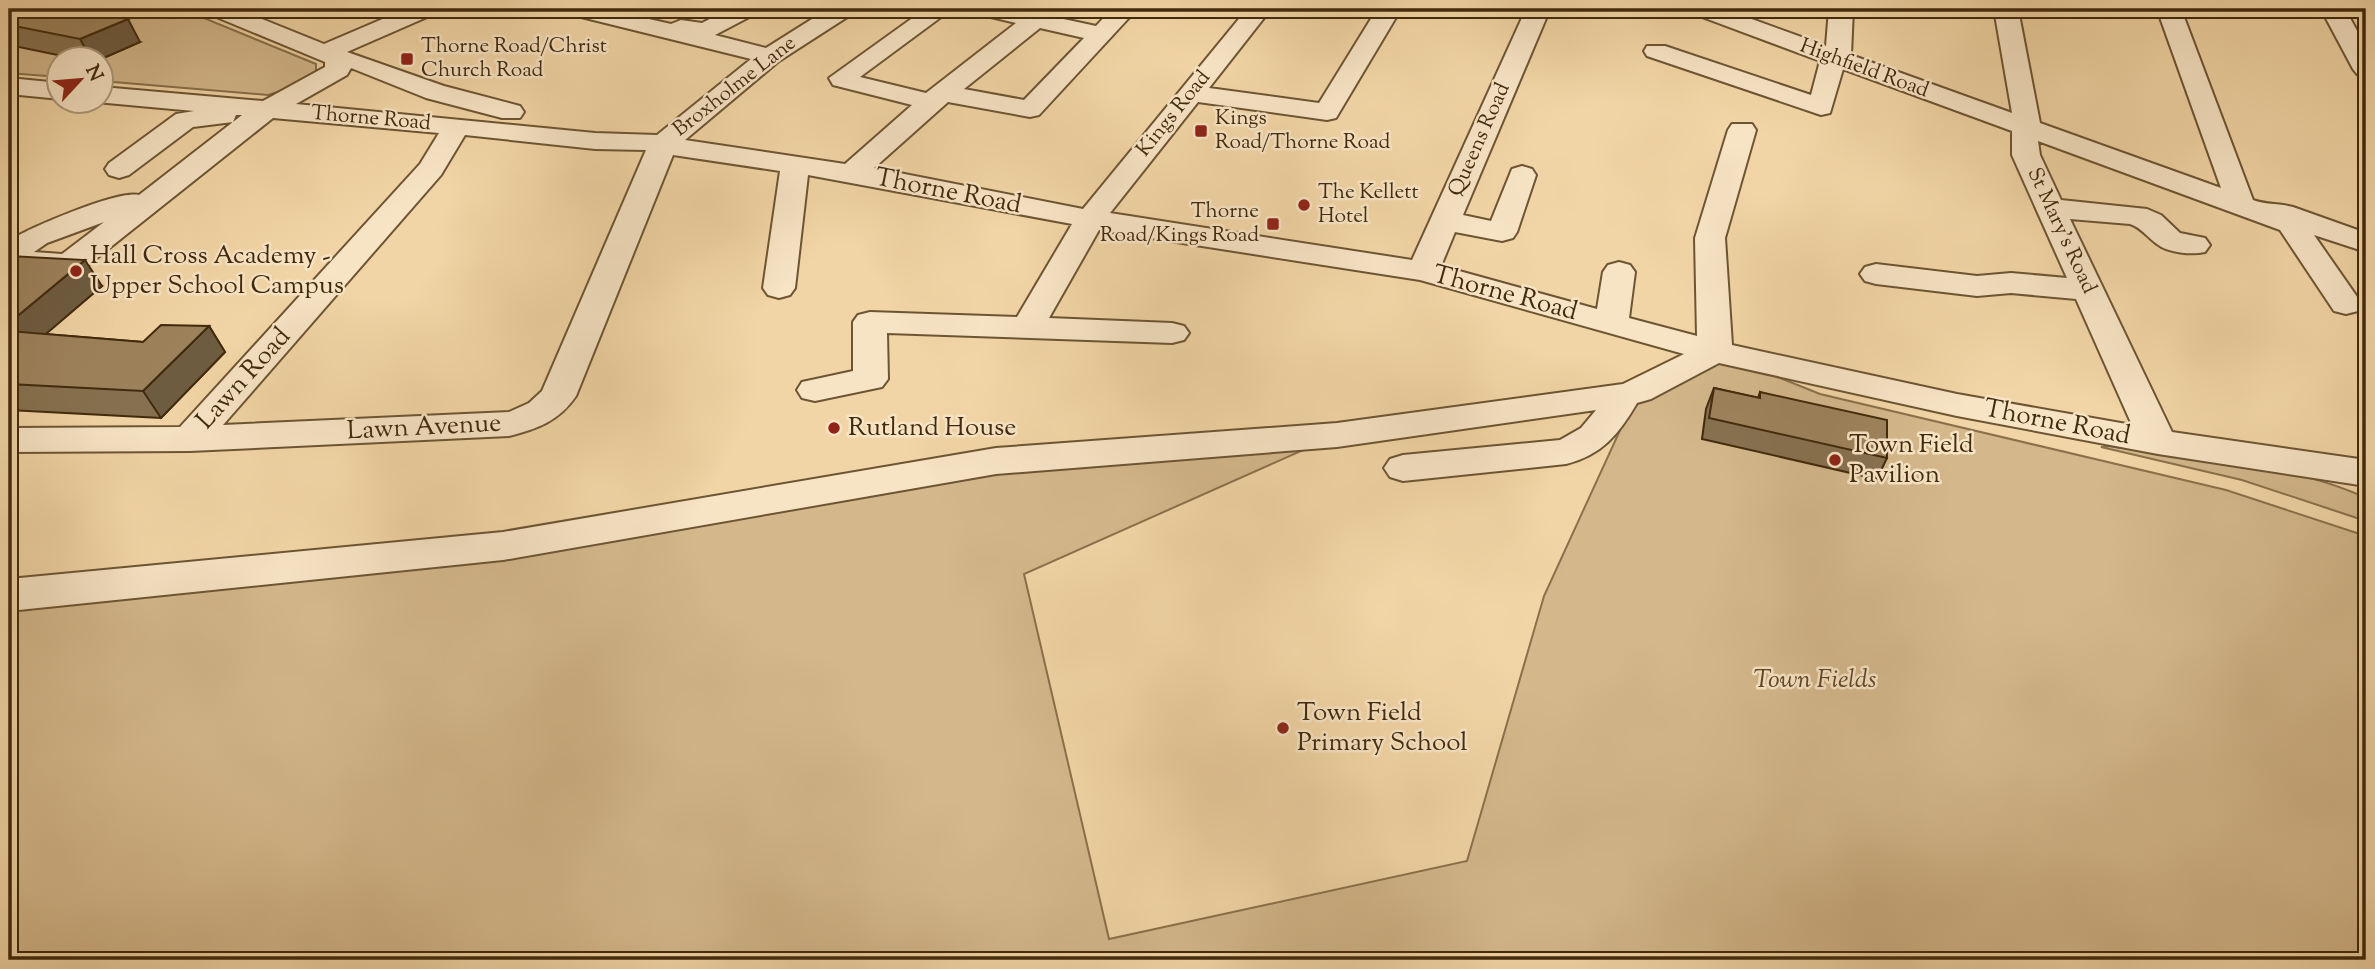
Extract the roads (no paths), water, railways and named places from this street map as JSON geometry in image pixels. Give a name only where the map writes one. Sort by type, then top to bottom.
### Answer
[{"type":"street","name":"Thorne Road","points":[[217,9],[332,55],[482,106],[651,143],[850,174],[1090,219],[1423,271],[1716,352],[1957,405],[2356,476]]},
{"type":"street","points":[[119,169],[186,120],[234,115],[257,109],[338,70],[332,55],[426,9]]},
{"type":"street","points":[[577,9],[770,55]]},
{"type":"street","points":[[608,9],[701,32],[747,9]]},
{"type":"street","name":"Broxholme Lane","points":[[651,143],[770,55],[844,9]]},
{"type":"street","points":[[940,9],[842,80],[937,97],[1030,109],[1125,9]]},
{"type":"street","points":[[986,9],[1100,34]]},
{"type":"street","name":"Kings Road","points":[[1027,328],[1090,219],[1259,9]]},
{"type":"street","points":[[1190,93],[1327,112],[1389,9]]},
{"type":"street","name":"Queens Road","points":[[1423,271],[1538,9]]},
{"type":"street","name":"Highfield Road","points":[[1702,9],[1749,17],[1836,59],[2291,223],[2346,304]]},
{"type":"street","points":[[1656,51],[1821,107],[1836,59],[1841,9]]},
{"type":"street","name":"St Mary's Road","points":[[2006,9],[2026,129],[2026,155],[2158,442]]},
{"type":"street","points":[[2169,9],[2239,198]]},
{"type":"street","points":[[2333,9],[2366,69]]},
{"type":"street","points":[[850,174],[937,97],[1035,20]]},
{"type":"street","points":[[9,86],[46,90]]},
{"type":"street","name":"Thorne Road","points":[[116,96],[457,126],[595,141],[651,143]]},
{"type":"street","points":[[9,258],[36,236],[157,195],[257,109]]},
{"type":"street","name":"Lawn Road","points":[[190,439],[431,169],[457,126]]},
{"type":"street","points":[[9,595],[503,546],[996,461],[1337,435],[1638,391],[1716,352],[1710,238],[1742,130]]},
{"type":"street","name":"Lawn Avenue","points":[[9,440],[190,439],[509,424],[531,419],[546,410],[558,396],[651,143]]},
{"type":"street","points":[[779,288],[795,166]]},
{"type":"street","points":[[1445,221],[1502,232],[1522,175]]},
{"type":"street","points":[[2207,187],[2366,243]]},
{"type":"street","points":[[2051,208],[2136,215],[2150,221],[2170,240],[2194,245]]},
{"type":"street","points":[[1612,323],[1619,272]]},
{"type":"street","points":[[1876,274],[1976,286],[2011,283],[2088,290]]},
{"type":"street","points":[[815,390],[870,379],[870,323],[1172,333]]},
{"type":"street","points":[[1403,468],[1566,452],[1588,443],[1605,426],[1623,395]]},
{"type":"place","name":"Thorne Road/Christ Church Road","points":[[407,59]]},
{"type":"place","name":"Kings Road/Thorne Road","points":[[1201,131]]},
{"type":"place","name":"The Kellett Hotel","points":[[1304,205]]},
{"type":"place","name":"Thorne Road/Kings Road","points":[[1273,224]]},
{"type":"place","name":"Hall Cross Academy - Upper School Campus","points":[[76,271]]},
{"type":"place","name":"Rutland House","points":[[834,428]]},
{"type":"place","name":"Town Field Pavilion","points":[[1835,460]]},
{"type":"place","name":"Town Field Primary School","points":[[1283,728]]},
{"type":"park label","name":"Town Fields","points":[[1815,680]]}]
